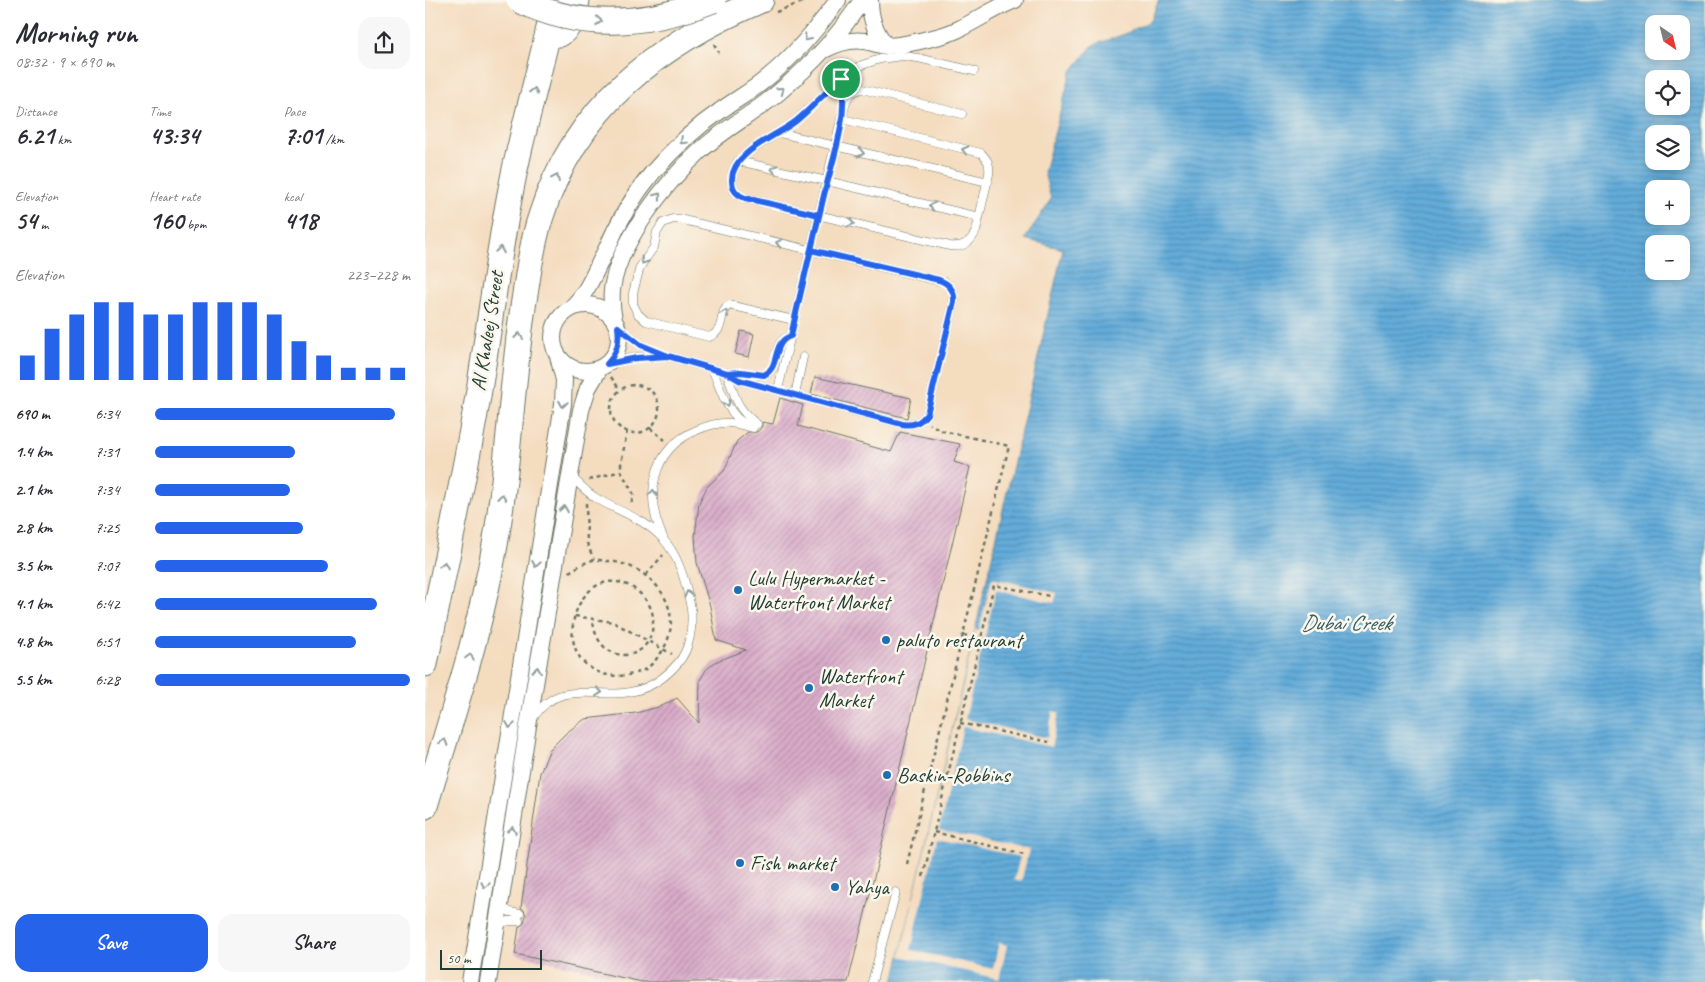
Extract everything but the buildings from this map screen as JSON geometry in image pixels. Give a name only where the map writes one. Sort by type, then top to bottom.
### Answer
[{"type":"main road","points":[[519,0],[563,16],[601,22],[659,18],[713,0]]},
{"type":"main road","points":[[540,0],[539,20],[542,30],[548,38],[559,34],[569,26],[575,12],[577,0]]},
{"type":"main road","name":"Al Khaleej Street","points":[[425,664],[475,409],[512,184],[548,38],[555,0]]},
{"type":"main road","points":[[425,806],[475,636],[491,568],[502,498],[529,264],[549,193],[560,170],[586,127],[618,89],[636,72],[676,43],[724,17],[761,0]]},
{"type":"street","points":[[604,366],[585,372],[563,363],[554,349],[553,333],[559,318],[580,299],[590,285],[618,225],[634,198],[672,151],[695,130],[765,80],[785,62],[819,25],[838,0]]},
{"type":"street","points":[[488,982],[550,591],[573,478],[584,398],[594,378],[617,351],[619,343],[611,305],[615,274],[637,229],[655,200],[676,174],[700,151],[777,94],[821,51],[862,0]]},
{"type":"street","points":[[870,0],[873,26],[887,46]]},
{"type":"street","points":[[821,51],[831,46],[853,41],[865,41],[887,46],[933,38],[959,31],[997,8],[1015,0]]},
{"type":"street","points":[[571,308],[587,305],[595,306],[603,309],[616,324]]},
{"type":"street","points":[[470,982],[564,398],[564,380],[558,356]]},
{"type":"lane","points":[[842,119],[981,153],[987,159],[990,166],[988,182],[979,217],[971,239],[964,245],[955,247],[740,196],[733,189],[732,179],[738,161],[756,147],[780,133],[841,79],[866,63],[895,56],[918,58],[974,71]]},
{"type":"lane","points":[[841,79],[844,98],[842,119]]},
{"type":"lane","points":[[778,390],[846,101],[849,96],[855,90],[862,89],[963,114]]},
{"type":"lane","points":[[780,133],[988,182]]},
{"type":"lane","points":[[738,161],[979,217]]},
{"type":"lane","points":[[616,324],[641,345],[668,356],[727,373],[739,380],[902,424],[916,423],[927,414],[955,296],[950,286],[939,280],[673,219],[663,223],[657,232],[652,250],[643,260],[640,267],[633,293],[635,309],[641,318],[705,337],[713,336],[719,330],[725,309],[729,305],[794,320]]},
{"type":"lane","points":[[727,373],[741,372],[758,375],[769,372],[773,368],[779,344],[785,338],[791,336]]},
{"type":"lane","points":[[604,366],[637,358],[668,356]]},
{"type":"lane","points":[[795,395],[803,357]]},
{"type":"lane","points":[[712,368],[730,409],[743,422],[755,426]]},
{"type":"lane","points":[[727,373],[738,404],[755,426]]},
{"type":"lane","points":[[528,726],[536,714],[560,696],[575,692],[611,694],[633,692],[652,686],[669,674],[682,659],[689,641],[692,621],[689,598],[683,576],[655,521],[652,502],[654,482],[661,463],[672,446],[689,433],[708,426],[729,423],[755,426]]},
{"type":"lane","points":[[573,478],[595,497],[646,524],[664,540]]},
{"type":"lane","points":[[873,982],[896,892]]},
{"type":"lane","points":[[497,924],[520,918],[500,906]]},
{"type":"path","points":[[711,39],[719,53]]},
{"type":"path","points":[[626,386],[646,387],[652,391],[659,403],[658,416],[650,428],[637,432],[627,431],[614,421],[611,408],[615,395],[626,386]]},
{"type":"path","points":[[907,864],[1009,446],[943,431],[922,420]]},
{"type":"path","points":[[650,428],[672,446]]},
{"type":"path","points":[[626,512],[633,502],[634,495],[621,471],[627,431]]},
{"type":"path","points":[[573,478],[621,471]]},
{"type":"path","points":[[586,490],[587,543],[594,560]]},
{"type":"path","points":[[646,575],[669,548]]},
{"type":"path","points":[[550,591],[574,569],[594,560],[626,565],[646,575],[660,589],[669,607],[668,641],[664,649],[651,664],[635,673],[616,676],[598,672],[583,662],[576,651],[572,635],[575,616],[582,599],[594,587],[608,582],[622,583],[640,593],[652,610],[653,625],[648,641],[640,650],[630,655],[611,652],[606,649],[597,639],[593,627],[593,619]]},
{"type":"path","points":[[923,877],[994,585],[1049,596]]},
{"type":"path","points":[[575,616],[613,622],[682,659]]},
{"type":"path","points":[[963,634],[980,638]]},
{"type":"path","points":[[960,723],[1049,742]]},
{"type":"path","points":[[934,832],[1024,854]]},
{"type":"water","name":"Dubai Creek","points":[[1159,0],[1705,0],[1705,982],[894,982],[1063,249],[1025,239],[1051,199],[1044,172],[1071,72],[1093,45],[1125,34],[1150,21]]},
{"type":"pier","points":[[992,578],[1057,593],[1054,603],[996,590],[965,719],[1047,738],[1053,711],[1059,713],[1051,747],[963,727],[939,830],[1029,850],[1021,882],[1014,880],[1020,857],[937,838],[911,950],[993,969],[999,943],[1007,945],[999,979],[900,956],[975,630],[979,630]]},
{"type":"place","name":"Lulu Hypermarket - Waterfront Market","points":[[738,590]]},
{"type":"place","name":"paluto restaurant","points":[[886,640]]},
{"type":"place","name":"Waterfront Market","points":[[809,688]]},
{"type":"place","name":"Baskin-Robbins","points":[[887,775]]},
{"type":"place","name":"Fish market","points":[[740,863]]},
{"type":"place","name":"Yahya","points":[[835,887]]},
{"type":"route","points":[[841,79],[796,121],[748,152],[736,164],[732,179],[733,187],[737,194],[745,198],[819,215],[811,250],[939,280],[950,286],[955,296],[954,302],[927,414],[916,423],[902,424],[739,380],[727,373],[668,356],[653,356],[637,358],[607,364],[617,351],[619,343],[618,327],[641,345],[654,352],[688,362],[727,373],[741,372],[764,375],[773,368],[779,344],[785,338],[791,336],[803,285],[811,250],[819,215],[842,119],[844,98],[841,79]]}]
